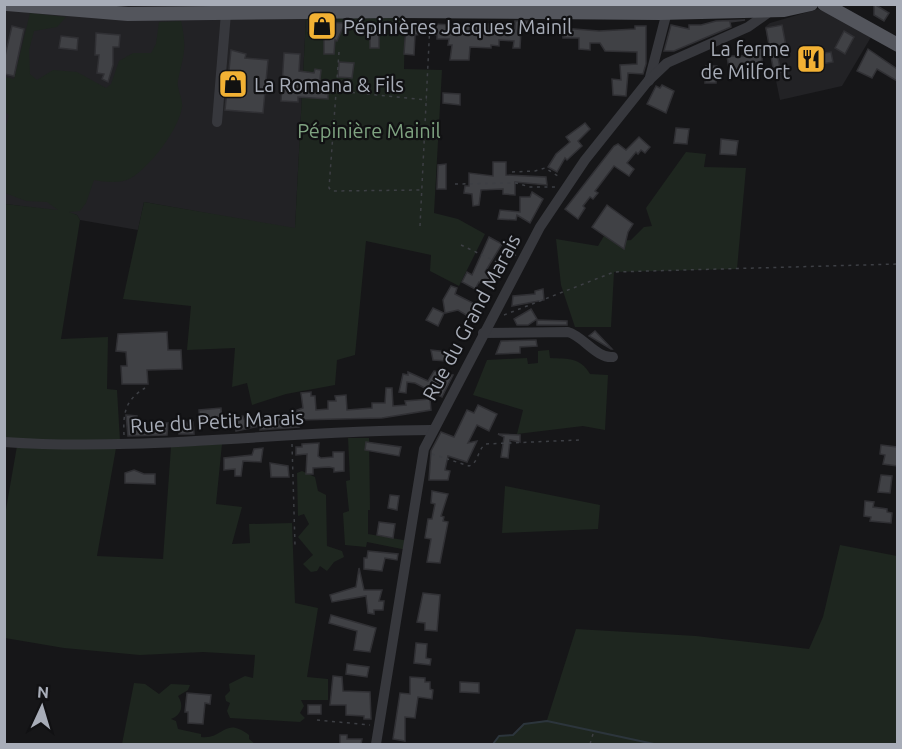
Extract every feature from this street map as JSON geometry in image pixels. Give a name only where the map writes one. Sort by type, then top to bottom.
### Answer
[{"type":"main road","points":[[7,4],[128,14],[778,7],[797,9],[811,4]]},
{"type":"main road","points":[[824,4],[897,45]]},
{"type":"street","name":"Rue du Grand Marais","points":[[376,744],[423,453],[431,430],[489,321],[565,186],[648,81],[673,60],[748,27],[778,7]]},
{"type":"street","points":[[648,81],[669,9]]},
{"type":"street","points":[[217,122],[226,13]]},
{"type":"street","points":[[483,333],[568,332],[580,336],[604,357],[613,357]]},
{"type":"street","name":"Rue du Petit Marais","points":[[4,442],[124,445],[431,430]]},
{"type":"path","points":[[420,226],[428,100],[430,11]]},
{"type":"path","points":[[339,52],[329,188],[332,191],[423,190]]},
{"type":"path","points":[[336,91],[428,100]]},
{"type":"path","points":[[512,172],[545,168],[565,186]]},
{"type":"path","points":[[455,183],[565,186]]},
{"type":"path","points":[[461,245],[495,262],[504,263],[514,255],[524,257]]},
{"type":"path","points":[[489,321],[614,272],[897,264]]},
{"type":"path","points":[[124,445],[123,416],[126,407],[134,395],[145,388]]},
{"type":"path","points":[[292,435],[295,545]]},
{"type":"path","points":[[431,453],[469,466],[475,463],[481,449],[486,444],[579,440]]},
{"type":"path","points":[[317,720],[379,726]]},
{"type":"path","points":[[590,744],[593,734]]},
{"type":"shaded area","points":[[5,5],[312,5],[306,19],[295,229],[144,202],[138,230],[80,220],[77,215],[67,212],[5,204]]},
{"type":"shaded area","points":[[818,9],[874,32],[842,86],[780,100],[765,27],[770,23]]},
{"type":"green space","points":[[30,13],[66,17],[57,27],[34,31],[29,50],[30,74],[37,80],[53,70],[77,72],[106,88],[111,84],[119,61],[133,53],[151,53],[156,44],[159,22],[181,21],[184,51],[178,83],[182,107],[170,136],[155,157],[139,173],[118,182],[94,180],[86,203],[80,211],[69,212],[77,215],[80,220],[61,339],[108,337],[107,389],[117,390],[120,441],[5,439],[5,204],[58,210],[47,202],[26,201],[5,193],[5,130],[9,115],[5,112],[5,77],[14,79]]},
{"type":"green space","name":"Pépinière Mainil","points":[[405,18],[404,69],[442,70],[434,213],[458,219],[485,234],[459,286],[430,271],[431,255],[366,241],[355,355],[337,360],[335,385],[286,394],[252,405],[247,383],[232,387],[235,348],[187,350],[191,306],[123,299],[144,202],[295,228],[306,19]]},
{"type":"green space","points":[[686,152],[706,154],[704,167],[746,168],[737,269],[614,272],[611,327],[575,327],[561,285],[556,239],[598,246],[604,236],[617,241],[631,240],[644,227],[652,226],[646,208]]},
{"type":"green space","points":[[549,350],[550,358],[573,360],[582,364],[590,374],[608,375],[605,430],[583,426],[517,434],[523,410],[473,395],[487,360],[527,358],[528,364],[538,363],[538,351]]},
{"type":"green space","points":[[348,438],[369,438],[368,534],[409,541],[407,550],[367,542],[366,547],[345,545],[343,513],[349,511],[346,481],[350,480]]},
{"type":"green space","points":[[222,444],[216,504],[242,507],[232,544],[250,543],[249,524],[292,523],[295,603],[318,608],[307,677],[328,679],[328,700],[301,700],[304,706],[300,713],[305,718],[300,722],[230,718],[227,711],[230,703],[226,701],[225,696],[230,691],[229,684],[245,676],[253,678],[255,655],[203,652],[140,655],[64,648],[5,638],[5,515],[17,446],[116,448],[97,556],[163,559],[171,447]]},
{"type":"green space","points":[[302,471],[315,477],[318,491],[326,495],[327,546],[342,551],[344,557],[334,562],[327,571],[320,566],[317,571],[311,572],[303,564],[313,555],[298,537],[309,524],[304,514],[298,516],[297,473]]},
{"type":"green space","points":[[505,486],[600,505],[598,529],[502,533]]},
{"type":"green space","points":[[840,545],[897,556],[897,744],[493,744],[499,736],[513,735],[524,724],[547,720],[576,629],[696,636],[809,649],[823,617]]},
{"type":"green space","points":[[134,683],[145,684],[159,694],[171,684],[190,685],[188,690],[178,696],[181,709],[178,715],[171,719],[176,721],[178,729],[201,734],[201,737],[209,737],[234,728],[249,735],[249,739],[255,744],[122,744]]},
{"type":"building","points":[[874,4],[889,13],[884,21],[874,15]]},
{"type":"building","points":[[745,20],[730,22],[731,27],[674,51],[664,51],[671,25],[689,29],[689,25]]},
{"type":"building","points":[[308,21],[345,23],[337,41],[335,40],[334,54],[324,54],[324,31],[308,31]]},
{"type":"building","points":[[515,21],[528,21],[527,32],[521,31],[520,48],[513,48],[514,41],[499,40],[499,46],[491,45],[491,48],[470,47],[469,60],[450,60],[452,45],[448,45],[449,39],[437,39],[437,35],[422,34],[415,35],[414,55],[404,54],[406,25],[433,30],[433,24],[480,26],[480,23],[489,24],[489,28],[515,29]]},
{"type":"building","points":[[782,25],[786,46],[776,49],[781,72],[774,73],[766,28]]},
{"type":"building","points":[[12,26],[24,29],[14,76],[4,74],[4,60]]},
{"type":"building","points":[[370,26],[379,27],[379,48],[370,48]]},
{"type":"building","points":[[635,26],[646,26],[646,64],[643,74],[628,73],[626,96],[613,95],[612,79],[621,80],[620,65],[637,64],[637,52],[605,51],[600,43],[590,43],[590,50],[579,49],[579,38],[563,38],[563,28],[599,31],[635,29]]},
{"type":"building","points":[[844,31],[854,37],[845,54],[835,48]]},
{"type":"building","points":[[96,33],[120,35],[119,47],[113,47],[113,65],[108,82],[102,79],[104,74],[97,73],[99,55],[95,55]]},
{"type":"building","points":[[61,36],[78,38],[77,50],[59,48]]},
{"type":"building","points":[[751,47],[762,47],[762,63],[741,63],[741,76],[730,75],[727,56],[751,56]]},
{"type":"building","points":[[868,49],[897,69],[897,81],[877,69],[872,78],[857,71]]},
{"type":"building","points":[[231,50],[246,54],[245,58],[268,60],[263,113],[225,110]]},
{"type":"building","points":[[831,52],[833,62],[801,68],[798,57]]},
{"type":"building","points":[[284,53],[300,54],[299,71],[314,73],[315,69],[321,70],[319,89],[328,90],[328,99],[298,97],[298,102],[281,101]]},
{"type":"building","points":[[339,62],[354,63],[352,78],[338,77]]},
{"type":"building","points":[[706,66],[717,66],[716,83],[705,83]]},
{"type":"building","points":[[662,85],[674,91],[666,113],[647,104],[656,86],[660,88]]},
{"type":"building","points":[[443,93],[460,94],[460,105],[443,103]]},
{"type":"building","points":[[585,123],[590,129],[578,141],[582,146],[567,160],[565,158],[557,172],[548,167],[556,154],[570,142],[566,137]]},
{"type":"building","points":[[676,128],[689,129],[687,144],[674,143]]},
{"type":"building","points":[[639,137],[650,147],[645,153],[641,150],[638,154],[636,152],[627,163],[634,169],[629,176],[614,166],[595,191],[598,193],[593,199],[590,197],[583,206],[585,208],[578,219],[565,209],[614,146],[618,144],[626,150]]},
{"type":"building","points":[[721,139],[738,141],[736,155],[720,154]]},
{"type":"building","points":[[493,162],[506,162],[506,175],[546,177],[547,185],[515,182],[515,195],[503,194],[503,189],[481,190],[479,205],[473,206],[472,194],[464,193],[465,186],[469,186],[469,173],[493,176]]},
{"type":"building","points":[[446,164],[446,189],[437,189],[438,165]]},
{"type":"building","points":[[532,192],[543,199],[530,223],[517,215],[516,220],[498,219],[500,210],[520,212],[520,197],[530,197]]},
{"type":"building","points":[[607,205],[633,224],[628,232],[624,249],[592,227]]},
{"type":"building","points":[[489,237],[502,244],[485,272],[492,275],[486,286],[479,282],[475,289],[462,282],[467,272],[472,275]]},
{"type":"building","points":[[451,286],[457,288],[455,294],[477,305],[471,318],[458,310],[445,313],[443,300]]},
{"type":"building","points":[[543,289],[544,300],[512,306],[513,296],[535,294],[535,291]]},
{"type":"building","points":[[433,308],[444,313],[438,326],[426,320]]},
{"type":"building","points":[[531,309],[537,319],[528,325],[517,325],[514,319]]},
{"type":"building","points":[[537,320],[567,321],[567,325],[537,325]]},
{"type":"building","points":[[595,331],[612,349],[589,336]]},
{"type":"building","points":[[167,332],[168,350],[181,350],[182,369],[147,370],[148,384],[122,384],[121,366],[127,366],[126,352],[116,351],[118,334]]},
{"type":"building","points":[[536,340],[537,346],[520,347],[520,353],[496,354],[501,341]]},
{"type":"building","points":[[431,350],[448,352],[447,361],[433,360]]},
{"type":"building","points":[[434,371],[453,375],[442,397],[415,383],[407,382],[406,393],[399,392],[403,374],[408,375],[408,372],[428,381]]},
{"type":"building","points":[[386,388],[392,388],[393,406],[406,405],[405,401],[430,399],[431,410],[382,418],[298,420],[299,427],[260,430],[260,426],[236,431],[234,417],[243,416],[244,419],[270,415],[270,418],[297,413],[297,410],[303,408],[301,393],[311,392],[311,396],[315,396],[316,410],[328,409],[328,401],[336,401],[335,396],[346,395],[347,410],[372,408],[372,403],[385,403]]},
{"type":"building","points":[[478,405],[497,414],[489,431],[477,425],[468,443],[477,441],[467,462],[448,456],[445,470],[450,471],[448,480],[429,480],[431,451],[441,432],[454,437],[467,410],[474,413]]},
{"type":"building","points":[[221,408],[222,421],[200,424],[199,410]]},
{"type":"building","points":[[126,415],[137,416],[136,427],[142,427],[142,429],[156,429],[159,423],[168,423],[167,435],[128,436]]},
{"type":"building","points":[[179,422],[193,422],[194,434],[179,434]]},
{"type":"building","points":[[498,434],[520,435],[520,442],[510,440],[508,458],[501,457],[504,437]]},
{"type":"building","points":[[366,442],[401,447],[399,456],[365,450]]},
{"type":"building","points":[[319,443],[318,456],[321,458],[333,457],[333,452],[344,452],[344,471],[334,472],[334,468],[329,467],[313,468],[313,474],[306,474],[307,454],[296,455],[296,447],[302,447],[302,444]]},
{"type":"building","points":[[881,445],[897,447],[897,466],[883,464],[885,455],[880,454]]},
{"type":"building","points":[[263,448],[261,462],[243,461],[241,476],[235,476],[235,469],[224,470],[224,458],[252,455],[254,449]]},
{"type":"building","points":[[270,463],[288,466],[289,477],[271,477]]},
{"type":"building","points":[[134,470],[144,474],[155,474],[155,484],[125,483],[125,473]]},
{"type":"building","points":[[881,475],[892,476],[890,493],[878,492]]},
{"type":"building","points":[[432,491],[448,494],[441,516],[444,517],[443,521],[448,522],[440,563],[427,562],[431,539],[425,538],[428,519],[432,519],[435,504],[431,503]]},
{"type":"building","points":[[390,495],[399,496],[397,510],[388,508]]},
{"type":"building","points":[[865,501],[874,502],[873,507],[887,509],[887,512],[892,513],[891,523],[870,521],[871,517],[864,516]]},
{"type":"building","points":[[379,522],[395,524],[393,538],[377,535]]},
{"type":"building","points":[[368,551],[398,554],[397,560],[385,558],[382,571],[364,569],[364,558],[367,558]]},
{"type":"building","points":[[359,568],[364,590],[382,590],[379,601],[384,601],[383,610],[374,610],[374,614],[368,613],[366,596],[332,602],[330,595],[356,587]]},
{"type":"building","points":[[423,593],[440,595],[437,631],[425,630],[425,623],[417,622]]},
{"type":"building","points":[[331,615],[376,628],[370,652],[354,650],[357,631],[329,623]]},
{"type":"building","points":[[416,643],[427,644],[426,658],[431,659],[430,665],[414,663]]},
{"type":"building","points":[[347,664],[369,667],[367,677],[346,674]]},
{"type":"building","points":[[333,676],[342,677],[343,691],[370,692],[371,719],[364,719],[364,716],[346,715],[346,705],[330,705]]},
{"type":"building","points":[[410,677],[425,678],[425,682],[430,682],[430,689],[433,690],[432,699],[418,697],[415,718],[405,717],[405,741],[393,739],[400,693],[410,694]]},
{"type":"building","points":[[460,682],[479,683],[479,693],[460,692]]},
{"type":"building","points":[[187,693],[211,695],[210,704],[205,703],[203,724],[188,723],[188,712],[185,712]]},
{"type":"building","points":[[308,705],[321,705],[321,714],[308,714]]},
{"type":"building","points":[[340,735],[347,735],[347,739],[362,739],[361,744],[340,744]]},
{"type":"waterway","points":[[493,744],[499,736],[513,735],[524,724],[547,721],[654,744]]},
{"type":"place","name":"Pépinières Jacques Mainil","points":[[322,26]]},
{"type":"place","name":"La ferme de Milfort","points":[[811,59]]},
{"type":"place","name":"La Romana & Fils","points":[[233,84]]}]
